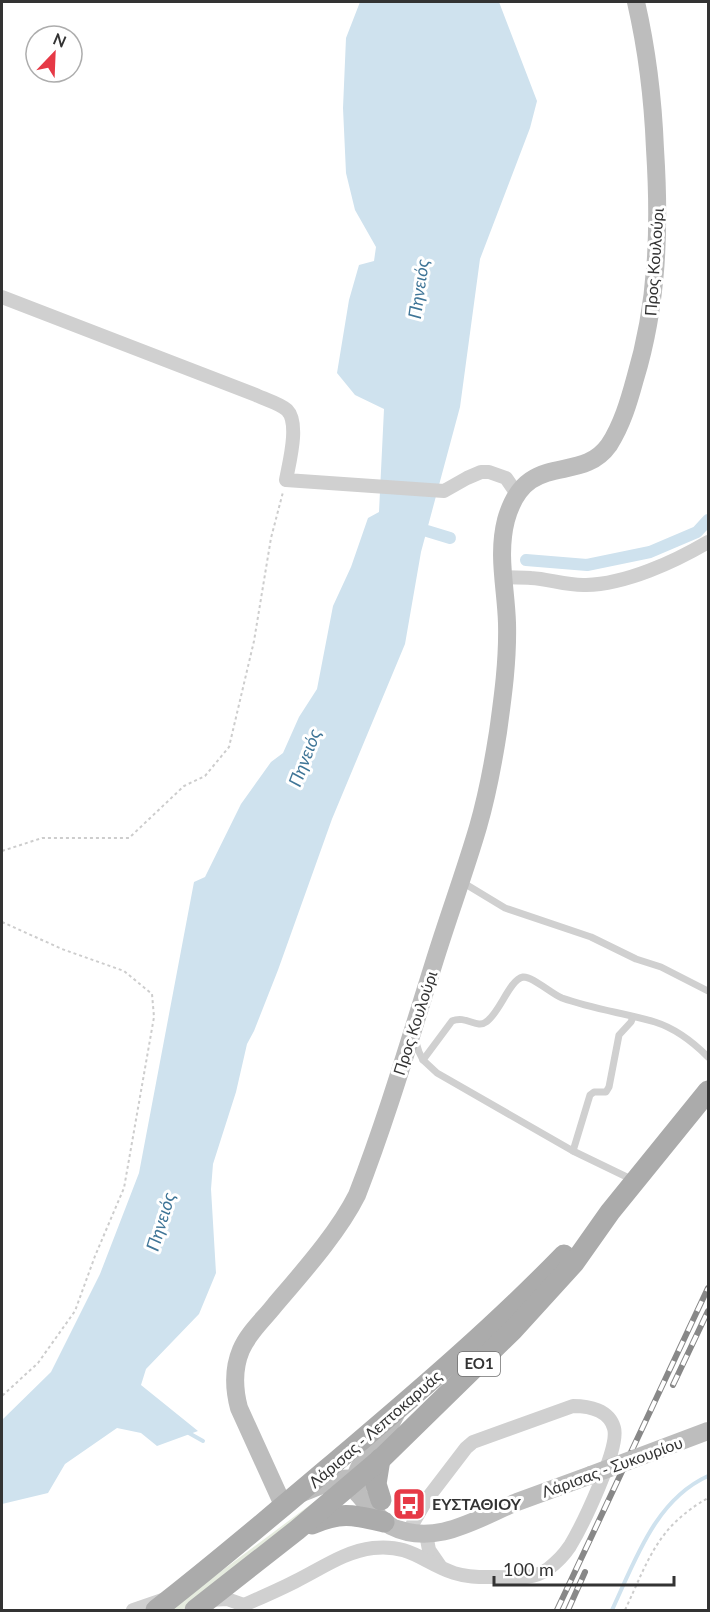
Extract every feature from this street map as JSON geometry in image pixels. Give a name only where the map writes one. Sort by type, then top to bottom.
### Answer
[{"type":"main road","name":"Λάρισας - Λεπτοκαρυάς","points":[[202,1606],[297,1530],[380,1459],[453,1390],[542,1300],[574,1263],[610,1212],[708,1090]]},
{"type":"main road","name":"Λάρισας - Λεπτοκαρυάς","points":[[156,1611],[400,1408],[501,1318],[563,1255],[610,1212]]},
{"type":"main road","points":[[380,1459],[376,1484],[381,1500]]},
{"type":"main road","points":[[297,1530],[330,1516],[344,1515],[384,1522]]},
{"type":"street","name":"Προς Κουλούρι","points":[[291,1501],[238,1408],[235,1392],[237,1361],[248,1338],[300,1276],[350,1210],[366,1171],[412,1035],[482,814],[494,758],[505,687],[507,623],[502,578],[502,539],[509,513],[517,494],[528,482],[540,475],[583,463],[599,455],[605,449],[629,401],[642,357],[654,290],[658,214],[650,89],[636,2]]},
{"type":"street","points":[[2,297],[256,395],[286,409],[293,418],[293,446],[286,480],[444,491],[475,475],[489,472],[506,478],[517,494]]},
{"type":"street","points":[[502,578],[530,578],[585,585],[609,582],[686,556],[708,542]]},
{"type":"street","points":[[202,1606],[227,1599],[244,1605],[296,1582],[345,1556],[371,1548],[405,1549],[441,1568],[467,1576],[515,1578],[539,1574],[551,1566],[570,1545],[596,1492],[614,1445],[615,1434],[612,1423],[604,1413],[585,1406],[573,1406],[473,1442],[466,1448],[427,1499],[420,1529],[429,1550],[441,1568]]},
{"type":"street","points":[[356,1479],[365,1456],[382,1438],[400,1408]]},
{"type":"street","name":"Λάρισας - Συκουρίου","points":[[356,1479],[356,1492],[384,1522],[402,1531],[420,1529],[514,1503],[708,1431]]},
{"type":"street","points":[[291,1501],[344,1478],[356,1479],[363,1482],[398,1518],[420,1529]]},
{"type":"street","points":[[133,1611],[176,1595]]},
{"type":"lane","points":[[460,882],[505,908],[591,937],[636,960],[661,967],[708,991]]},
{"type":"lane","points":[[423,1060],[452,1022],[466,1019],[479,1025],[485,1024],[496,1014],[514,982],[526,977],[555,996],[589,1008],[657,1023],[696,1045],[708,1055]]},
{"type":"lane","points":[[573,1151],[590,1095],[594,1092],[606,1092],[609,1087],[618,1035],[633,1017]]},
{"type":"lane","points":[[412,1035],[417,1041],[423,1060],[437,1073],[573,1151],[636,1182]]},
{"type":"path","points":[[2,851],[42,838],[129,838],[184,786],[204,776],[229,747],[255,641],[271,538],[286,480]]},
{"type":"path","points":[[2,922],[62,949],[124,971],[152,994],[154,1017],[124,1188],[75,1311],[38,1363],[2,1396]]},
{"type":"path","points":[[625,1611],[660,1538],[681,1515],[708,1497]]},
{"type":"shaded area","points":[[326,1493],[224,1579],[182,1610],[169,1610]]},
{"type":"water","name":"Πηνειός","points":[[360,2],[499,2],[537,101],[530,128],[480,259],[460,407],[421,552],[405,644],[332,819],[278,970],[247,1044],[236,1092],[213,1164],[211,1189],[216,1273],[199,1314],[146,1369],[141,1385],[198,1431],[157,1446],[141,1433],[117,1428],[65,1464],[48,1493],[2,1504],[2,1420],[51,1372],[100,1274],[139,1173],[194,882],[205,877],[241,804],[271,762],[283,753],[299,717],[317,689],[333,606],[351,567],[368,518],[379,512],[384,409],[355,395],[337,373],[349,300],[359,265],[374,261],[376,247],[355,210],[346,173],[343,108],[346,38]]},
{"type":"waterway","points":[[526,560],[587,565],[650,552],[697,532],[708,520]]},
{"type":"waterway","points":[[427,531],[450,538]]},
{"type":"waterway","points":[[187,1432],[203,1441]]},
{"type":"waterway","points":[[612,1610],[639,1552],[660,1516],[674,1500],[708,1476]]},
{"type":"railway","points":[[557,1610],[708,1288]]},
{"type":"railway","points":[[673,1385],[708,1311]]},
{"type":"railway","points":[[568,1610],[585,1572]]},
{"type":"place","name":"ΕΥΣΤΑΘΙΟΥ","points":[[409,1504]]}]
